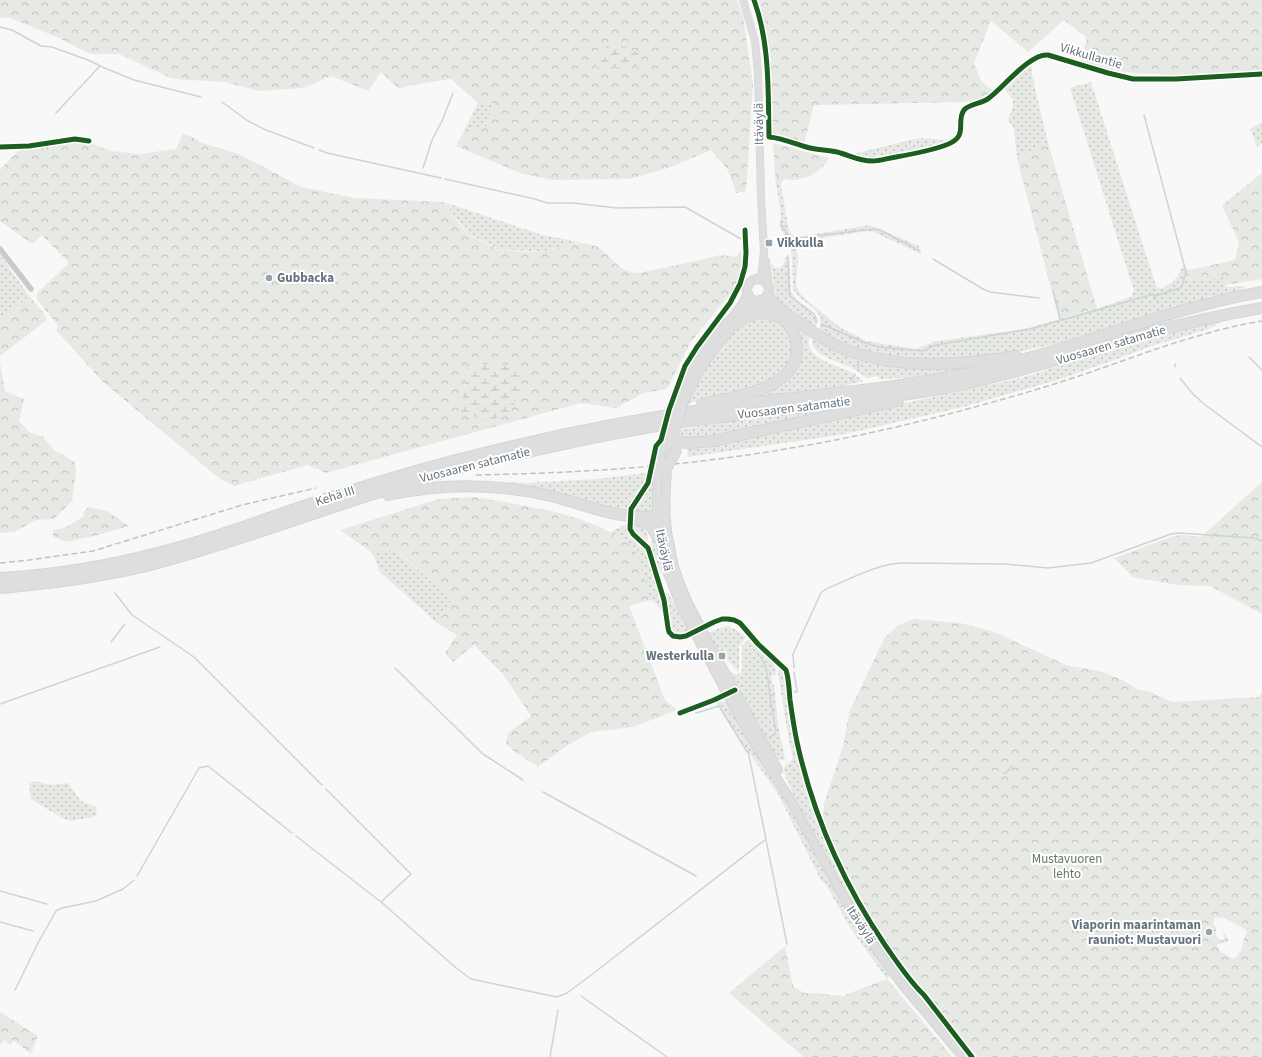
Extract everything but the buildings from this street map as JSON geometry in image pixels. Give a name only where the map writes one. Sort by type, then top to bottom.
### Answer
[{"type":"highway","name":"Vuosaaren satamatie","points":[[672,414],[924,382],[987,369],[1073,346],[1183,310],[1262,292]]},
{"type":"highway","points":[[672,414],[690,406],[758,390],[772,385],[782,378],[793,366],[796,351],[793,332],[783,318],[763,296]]},
{"type":"highway","points":[[763,296],[825,340],[849,350],[880,359],[950,364],[999,359],[1029,354],[1058,346],[1073,346]]},
{"type":"highway","name":"Vuosaaren satamatie","points":[[326,509],[453,470],[583,440],[745,413],[892,396],[941,388],[1023,370],[1166,329],[1219,316],[1262,308]]},
{"type":"highway","points":[[733,326],[744,318],[755,313],[768,314],[783,318]]},
{"type":"highway","points":[[674,448],[869,408],[913,398],[941,388]]},
{"type":"highway","name":"Kehä III","points":[[0,578],[52,574],[137,558],[194,543],[367,486],[467,457],[551,437],[672,414]]},
{"type":"highway","points":[[667,467],[674,448],[671,436]]},
{"type":"highway","points":[[326,509],[339,508],[371,499],[428,488],[482,486],[508,488],[535,493],[644,521],[650,525],[660,540]]},
{"type":"highway","points":[[632,517],[658,516],[665,507]]},
{"type":"highway","name":"Kehä III","points":[[0,588],[70,581],[152,564],[229,542],[326,509]]},
{"type":"main road","name":"Itäväylä","points":[[743,0],[752,29],[756,50],[764,250],[762,270],[757,280],[750,283],[748,293],[740,309],[716,335],[696,362],[681,400],[671,436],[674,448],[661,481],[658,516],[660,540],[664,557],[681,606],[752,739],[791,800]]},
{"type":"main road","name":"Itäväylä","points":[[681,400],[705,362],[733,326],[750,305],[763,296],[767,264],[764,250]]},
{"type":"main road","points":[[748,293],[750,297],[763,296],[763,280],[757,280]]},
{"type":"main road","name":"Itäväylä","points":[[667,467],[661,481],[670,550],[680,584],[691,610],[776,767],[791,800],[843,896],[873,944],[902,984],[963,1057]]},
{"type":"street","name":"Vikkullantie","points":[[759,138],[772,137],[815,149],[835,152],[852,158],[872,161],[916,153],[946,145],[954,141],[960,134],[963,113],[966,109],[988,99],[1026,64],[1043,54],[1133,79],[1176,79],[1262,74]]},
{"type":"street","points":[[0,147],[29,146],[70,140],[89,141]]},
{"type":"street","points":[[0,249],[31,289]]},
{"type":"street","points":[[680,714],[735,690]]},
{"type":"green space","points":[[0,0],[737,0],[743,16],[753,83],[746,191],[736,193],[728,170],[711,150],[671,167],[629,179],[552,180],[520,173],[456,146],[465,129],[487,126],[494,103],[478,103],[451,79],[411,85],[399,89],[381,72],[368,91],[331,76],[304,88],[259,91],[225,82],[173,79],[119,54],[90,54],[57,37],[10,18],[0,18]]},
{"type":"green space","points":[[757,0],[1262,0],[1262,72],[1192,76],[1133,73],[1102,68],[1080,61],[1087,38],[1064,20],[1028,52],[991,21],[974,63],[981,81],[993,91],[981,100],[962,102],[814,105],[804,144],[772,134],[769,49]]},
{"type":"green space","points":[[609,45],[626,48],[642,56],[640,67],[602,68],[591,65],[595,57]]},
{"type":"green space","points":[[1029,64],[1032,67],[1032,75],[1048,143],[1017,158],[1014,129],[1008,120],[1012,109],[1013,100],[1003,87]]},
{"type":"green space","points":[[1091,82],[1156,286],[1161,289],[1172,282],[1180,273],[1183,265],[1189,270],[1185,280],[1225,277],[1226,287],[1246,286],[1238,292],[1210,296],[1196,302],[1050,345],[994,357],[923,360],[899,358],[864,353],[818,332],[820,318],[813,308],[793,289],[792,259],[789,242],[779,226],[781,214],[775,177],[785,178],[781,182],[781,186],[789,231],[794,236],[797,237],[870,225],[919,246],[921,255],[868,231],[797,242],[796,246],[798,258],[796,285],[800,294],[838,326],[866,341],[916,349],[936,341],[1025,329],[1131,297],[1134,291],[1070,88]]},
{"type":"green space","points":[[478,103],[494,103],[487,126],[465,129]]},
{"type":"green space","points":[[1262,122],[1262,143],[1257,147],[1250,129]]},
{"type":"green space","points":[[183,134],[202,143],[239,154],[301,187],[355,198],[444,202],[465,232],[499,249],[522,252],[541,252],[578,243],[589,244],[602,250],[622,268],[638,273],[720,255],[736,257],[741,250],[743,269],[735,288],[690,343],[667,389],[643,393],[616,408],[581,403],[326,473],[308,465],[234,486],[220,479],[103,382],[56,330],[58,326],[36,298],[38,292],[69,263],[42,235],[32,244],[0,221],[0,170],[21,148],[76,141],[88,142],[111,151],[139,154],[176,149]],"holes":[[[497,363],[460,413],[467,369],[478,365]]]},
{"type":"green space","points":[[919,138],[953,140],[872,159],[849,155]]},
{"type":"green space","points":[[773,143],[829,158],[819,170],[805,178],[794,180],[775,177]]},
{"type":"green space","points":[[1048,143],[1097,308],[1059,319],[1017,158]]},
{"type":"green space","points":[[1262,173],[1262,279],[1225,285],[1225,277],[1185,280],[1189,270],[1235,260],[1239,243],[1222,205]]},
{"type":"green space","points":[[444,202],[539,234],[579,242],[542,252],[499,249],[468,234]]},
{"type":"green space","points":[[0,254],[29,296],[0,322]]},
{"type":"green space","points":[[787,255],[789,255],[791,290],[796,299],[816,316],[818,321],[814,329],[778,303],[776,299],[771,263],[775,268],[782,266]]},
{"type":"green space","points":[[29,296],[43,312],[47,320],[0,356],[0,322]]},
{"type":"green space","points":[[751,317],[776,320],[783,324],[792,337],[791,362],[777,379],[739,393],[688,403],[706,367],[722,345]]},
{"type":"green space","points":[[1222,321],[1209,329],[1155,345],[1061,379],[963,407],[845,434],[688,457],[687,447],[864,414],[877,409],[1003,382],[1032,375],[1103,350],[1150,337],[1164,335],[1178,329]]},
{"type":"green space","points":[[793,323],[811,334],[809,342],[810,348],[814,354],[849,371],[863,381],[840,387],[731,401],[795,369]]},
{"type":"green space","points":[[814,336],[872,361],[992,363],[961,371],[925,377],[880,379],[878,376],[867,378],[850,367],[819,353],[812,344]]},
{"type":"green space","points":[[0,362],[5,391],[24,399],[19,421],[29,432],[43,437],[54,450],[75,462],[76,471],[72,501],[54,519],[36,520],[14,532],[0,533]]},
{"type":"green space","points":[[497,363],[518,367],[520,391],[508,416],[486,420],[460,413],[467,369],[478,365]]},
{"type":"green space","points":[[859,405],[722,435],[694,439],[676,438],[678,430],[759,415]]},
{"type":"green space","points":[[646,473],[643,489],[628,511],[624,512],[500,485],[511,482],[525,483],[596,479]]},
{"type":"green space","points":[[654,481],[654,513],[632,513],[636,503],[649,482]]},
{"type":"green space","points":[[1262,482],[1262,614],[1210,586],[1177,585],[1133,577],[1114,558],[1174,536],[1183,535],[1201,537]]},
{"type":"green space","points":[[475,497],[531,507],[569,516],[604,530],[634,547],[651,600],[629,606],[665,700],[677,710],[633,727],[591,732],[565,747],[538,767],[515,752],[506,744],[508,733],[531,716],[502,673],[474,645],[453,662],[445,653],[457,635],[437,623],[452,599],[396,550],[370,551],[340,530],[439,499]]},
{"type":"green space","points":[[89,507],[107,511],[129,526],[67,542],[53,537],[53,530],[64,528],[83,517],[84,511]]},
{"type":"green space","points":[[631,523],[644,529],[648,539],[647,544],[633,532]]},
{"type":"green space","points":[[627,524],[630,532],[641,544],[650,561],[659,589],[662,613],[658,605],[651,600],[635,548],[610,532]]},
{"type":"green space","points":[[649,531],[658,551],[661,574],[659,575],[651,552],[651,538]]},
{"type":"green space","points":[[395,550],[452,599],[437,623],[379,571],[375,558],[370,551]]},
{"type":"green space","points":[[668,593],[689,631],[682,635],[677,635],[674,633],[669,624],[665,594]]},
{"type":"green space","name":"Mustavuoren lehto","points":[[914,619],[960,623],[992,631],[1066,665],[1103,672],[1124,681],[1139,690],[1148,691],[1172,702],[1258,697],[1262,693],[1262,1057],[978,1057],[912,979],[865,911],[826,831],[823,818],[824,804],[843,746],[850,710],[885,637],[899,625]],"holes":[[[1215,917],[1223,917],[1246,930],[1247,934],[1239,955],[1233,959],[1221,952],[1217,946],[1217,944],[1226,943],[1228,941],[1228,938],[1224,932],[1224,940],[1220,940],[1216,936],[1216,928],[1213,924]]]},
{"type":"green space","points":[[728,626],[746,637],[739,647],[739,670],[737,671],[712,642],[707,633]]},
{"type":"green space","points":[[749,639],[775,662],[776,675],[771,676],[772,683],[774,683],[778,725],[785,759],[782,760],[777,760],[774,756],[755,723],[730,671],[736,675],[741,673],[742,646]]},
{"type":"green space","points":[[779,665],[785,671],[791,721],[807,785],[815,813],[828,846],[856,904],[889,955],[920,995],[918,996],[905,982],[864,924],[807,822],[786,778],[784,767],[793,759],[778,673]]},
{"type":"green space","points":[[721,701],[727,703],[787,800],[844,907],[890,976],[887,979],[851,929],[826,885],[821,880],[778,794],[716,703]]},
{"type":"green space","points":[[34,781],[51,785],[68,783],[81,801],[96,807],[97,813],[93,817],[72,821],[62,818],[31,799],[29,784]]},
{"type":"green space","points":[[785,946],[793,986],[804,993],[843,996],[887,979],[952,1057],[804,1057],[729,993]]},
{"type":"green space","points":[[887,979],[952,1057],[804,1057],[812,993],[843,996]]},
{"type":"green space","points":[[0,1012],[38,1036],[31,1054],[13,1040],[10,1045],[5,1040],[0,1045]]},
{"type":"waterway","points":[[0,27],[12,30],[41,46],[52,47],[88,60],[134,80],[201,97]]},
{"type":"waterway","points":[[56,113],[100,66]]},
{"type":"waterway","points":[[423,168],[432,140],[442,121],[453,93]]},
{"type":"waterway","points":[[222,102],[248,121],[266,130],[314,148]]},
{"type":"waterway","points":[[1144,115],[1186,272],[1180,288],[1155,296]]},
{"type":"waterway","points":[[319,150],[441,178]]},
{"type":"waterway","points":[[445,179],[547,203],[573,203],[617,208],[685,207],[741,239]]},
{"type":"waterway","points":[[781,224],[791,239],[873,229],[880,230],[920,251]]},
{"type":"waterway","points":[[788,257],[790,296],[814,314],[816,322]]},
{"type":"waterway","points":[[933,259],[990,292],[1039,298]]},
{"type":"waterway","points":[[1053,290],[1060,319]]},
{"type":"waterway","points":[[822,324],[863,342],[879,347],[922,351],[936,345],[1030,329],[1154,294],[1156,299]]},
{"type":"waterway","points":[[1249,357],[1262,370]]},
{"type":"waterway","points":[[857,364],[859,366],[858,368]]},
{"type":"waterway","points":[[851,381],[855,374]]},
{"type":"waterway","points":[[1180,378],[1193,394],[1204,404],[1262,447]]},
{"type":"waterway","points":[[794,668],[793,654],[821,593],[826,589],[884,566],[903,563],[1005,564],[1048,568],[1091,563],[1171,534],[1179,533],[1254,538],[1262,541]]},
{"type":"waterway","points":[[115,593],[132,615],[194,657],[322,785]]},
{"type":"waterway","points":[[111,642],[125,624]]},
{"type":"waterway","points":[[0,704],[160,647]]},
{"type":"waterway","points":[[757,653],[761,657],[766,667],[770,695]]},
{"type":"waterway","points":[[395,668],[483,754],[523,780]]},
{"type":"waterway","points":[[794,672],[797,692],[794,692]]},
{"type":"waterway","points":[[770,737],[776,732],[770,696],[773,695]]},
{"type":"waterway","points":[[696,713],[719,706],[747,752]]},
{"type":"waterway","points":[[326,789],[411,874],[381,902],[455,967],[471,979],[557,997],[567,993],[590,976],[766,839],[748,751]]},
{"type":"waterway","points":[[137,876],[199,768],[208,766],[292,833]]},
{"type":"waterway","points":[[1004,773],[1006,773],[1012,766]]},
{"type":"waterway","points":[[543,792],[696,876]]},
{"type":"waterway","points":[[296,836],[381,902]]},
{"type":"waterway","points":[[766,840],[787,944]]},
{"type":"waterway","points":[[15,990],[38,943],[56,911],[62,908],[96,901],[123,889],[134,880]]},
{"type":"waterway","points":[[0,891],[47,904]]},
{"type":"waterway","points":[[0,922],[33,931]]},
{"type":"waterway","points":[[581,996],[667,1057]]},
{"type":"waterway","points":[[550,1057],[558,1010]]},
{"type":"waterway","points":[[1221,1057],[1227,1057]]},
{"type":"railway","points":[[476,475],[572,472],[669,465],[746,455],[861,435],[994,402],[1069,379],[1152,350],[1240,325],[1262,321]]},
{"type":"railway","points":[[0,563],[93,551],[242,505],[316,488]]},
{"type":"cycle path","points":[[754,0],[766,51],[769,137],[810,148],[837,152],[867,161],[878,161],[921,152],[946,145],[958,138],[964,110],[969,106],[989,98],[1025,65],[1033,59],[1041,56],[1048,55],[1133,79],[1176,79],[1262,74]]},
{"type":"cycle path","points":[[0,147],[29,146],[75,139],[89,141]]},
{"type":"cycle path","points":[[745,230],[745,267],[740,284],[730,303],[697,347],[685,366],[669,410],[661,440],[656,446],[648,483],[631,509],[630,529],[633,534],[648,548],[664,600],[669,632],[673,636],[686,636],[722,619],[734,620],[740,623],[758,644],[786,670],[795,732],[804,769],[821,822],[843,873],[870,921],[899,965],[972,1057]]},
{"type":"cycle path","points":[[680,713],[735,690]]},
{"type":"place","name":"Vikkulla","points":[[769,243]]},
{"type":"place","name":"Gubbacka","points":[[269,278]]},
{"type":"place","name":"Westerkulla","points":[[722,656]]},
{"type":"place","name":"Viaporin maarintaman rauniot: Mustavuori","points":[[1209,932]]}]
